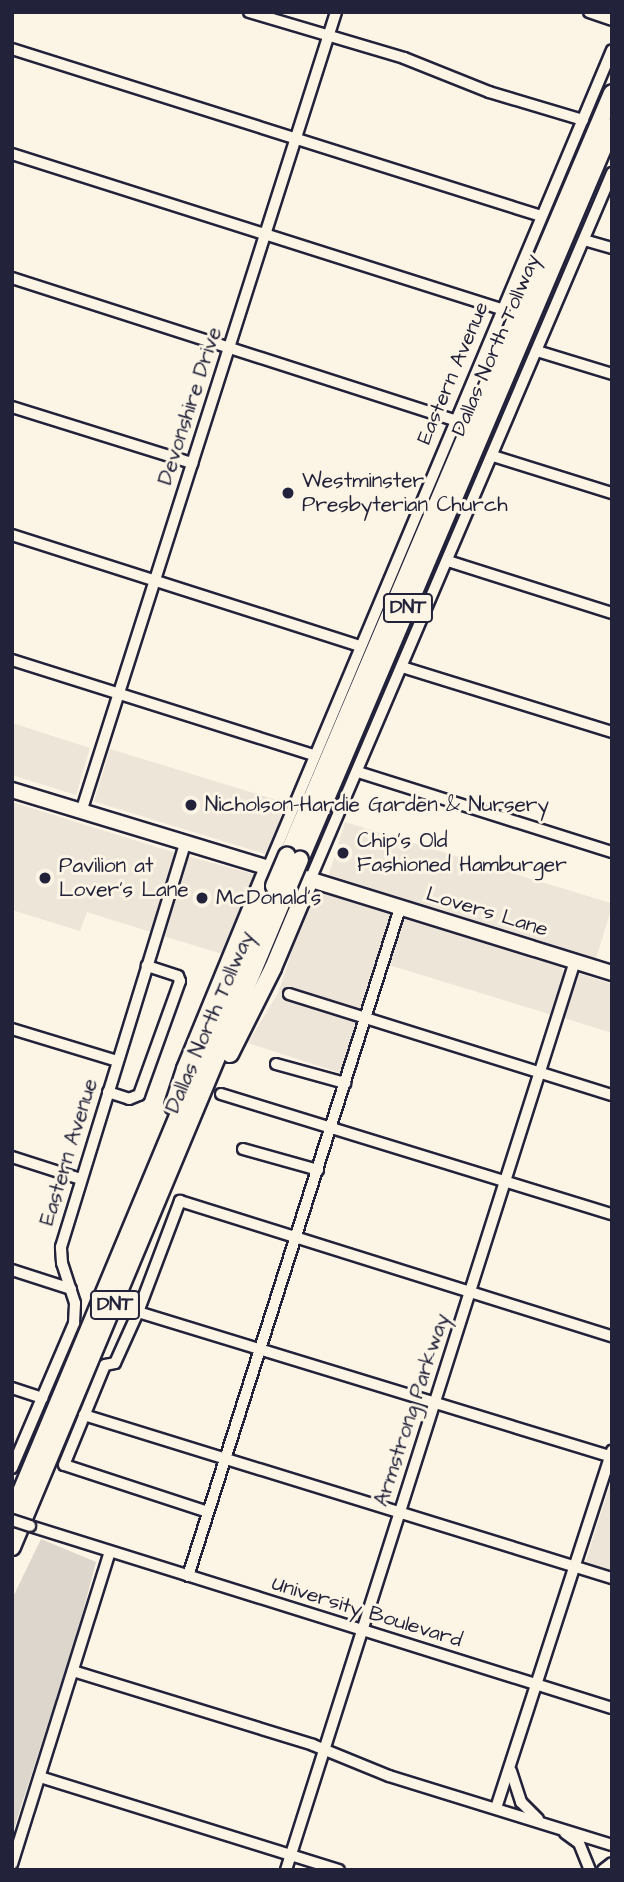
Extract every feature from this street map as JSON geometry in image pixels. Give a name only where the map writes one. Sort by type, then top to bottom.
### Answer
[{"type":"highway","name":"Dallas North Tollway","points":[[294,858],[612,93]]},
{"type":"highway","name":"Dallas North Tollway","points":[[12,1513],[165,1148],[612,127]]},
{"type":"highway","points":[[165,1148],[170,1115],[185,1069],[268,867]]},
{"type":"highway","points":[[203,1094],[223,1068],[254,1008],[310,880]]},
{"type":"highway","name":"Dallas North Tollway","points":[[12,1547],[203,1094],[281,888]]},
{"type":"main road","name":"Lovers Lane","points":[[12,790],[612,973]]},
{"type":"street","points":[[248,12],[330,34],[404,58],[512,100],[583,120]]},
{"type":"street","name":"Devonshire Drive","points":[[81,812],[337,12]]},
{"type":"street","points":[[589,12],[612,20]]},
{"type":"street","points":[[12,49],[541,216]]},
{"type":"street","name":"Eastern Avenue","points":[[268,867],[612,50]]},
{"type":"street","points":[[12,154],[501,309]]},
{"type":"street","points":[[310,880],[612,173]]},
{"type":"street","points":[[584,240],[612,248]]},
{"type":"street","points":[[12,278],[455,420]]},
{"type":"street","points":[[537,351],[612,374]]},
{"type":"street","points":[[12,407],[192,463]]},
{"type":"street","points":[[493,456],[612,493]]},
{"type":"street","points":[[12,535],[360,646]]},
{"type":"street","points":[[448,561],[612,613]]},
{"type":"street","points":[[12,660],[313,755]]},
{"type":"street","points":[[402,667],[612,732]]},
{"type":"street","points":[[358,772],[612,852]]},
{"type":"street","name":"Eastern Avenue","points":[[12,1468],[74,1323],[75,1303],[60,1254],[185,843]]},
{"type":"street","points":[[188,1576],[400,908]]},
{"type":"street","name":"Armstrong Parkway","points":[[286,1870],[575,961]]},
{"type":"street","points":[[108,1092],[129,1099],[139,1095],[180,981],[178,976],[147,966]]},
{"type":"street","points":[[289,993],[612,1095]]},
{"type":"street","points":[[12,1029],[117,1061]]},
{"type":"street","points":[[276,1064],[345,1083]]},
{"type":"street","points":[[221,1094],[612,1214]]},
{"type":"street","points":[[243,1149],[318,1170]]},
{"type":"street","points":[[12,1157],[81,1178]]},
{"type":"street","points":[[208,1512],[67,1468],[64,1461],[105,1365],[115,1363],[138,1312],[180,1201],[612,1336]]},
{"type":"street","points":[[12,1270],[71,1289]]},
{"type":"street","points":[[138,1312],[611,1453],[496,1808]]},
{"type":"street","points":[[12,1388],[42,1398]]},
{"type":"street","points":[[84,1415],[612,1578]]},
{"type":"street","name":"University Boulevard","points":[[12,1520],[612,1708]]},
{"type":"street","points":[[80,1542],[102,1561],[103,1575]]},
{"type":"street","points":[[12,1864],[110,1552]]},
{"type":"street","points":[[73,1671],[325,1749],[382,1773],[612,1844]]},
{"type":"street","points":[[511,1764],[512,1781],[521,1802],[530,1813],[579,1843],[590,1870]]},
{"type":"street","points":[[40,1777],[339,1870]]},
{"type":"street","points":[[603,1870],[612,1863]]},
{"type":"shaded area","points":[[12,723],[90,748],[76,795],[12,775]]},
{"type":"shaded area","points":[[110,749],[285,803],[269,855],[94,802]]},
{"type":"shaded area","points":[[12,802],[179,854],[154,933],[87,912],[80,931],[12,910]]},
{"type":"shaded area","points":[[345,822],[612,904],[596,959],[328,877]]},
{"type":"shaded area","points":[[187,856],[253,874],[256,878],[226,955],[163,936]]},
{"type":"shaded area","points":[[313,889],[434,927],[442,924],[560,961],[564,976],[552,1015],[389,965],[353,1077],[248,1043],[278,993]]},
{"type":"shaded area","points":[[578,973],[612,984],[612,1033],[564,1018]]},
{"type":"shaded area","points":[[612,1478],[612,1575],[584,1567]]},
{"type":"shaded area","points":[[41,1539],[96,1562],[79,1627],[12,1835],[12,1599]]},
{"type":"place","name":"Westminster Presbyterian Church","points":[[288,493]]},
{"type":"place","name":"Nicholson-Hardie Garden & Nursery","points":[[191,805]]},
{"type":"place","name":"Chip's Old Fashioned Hamburger","points":[[343,853]]},
{"type":"place","name":"Pavilion at Lover's Lane","points":[[45,878]]},
{"type":"place","name":"McDonald's","points":[[202,898]]}]
